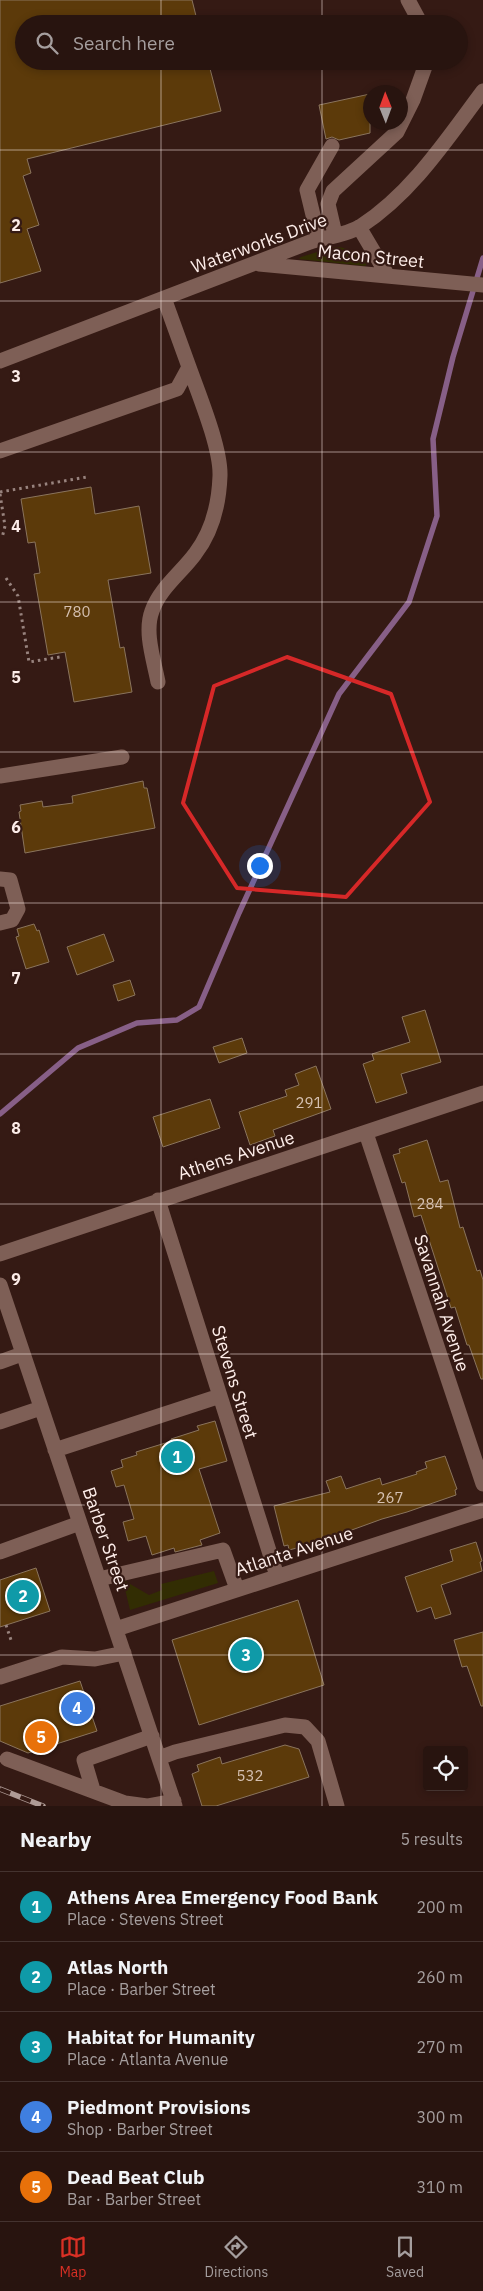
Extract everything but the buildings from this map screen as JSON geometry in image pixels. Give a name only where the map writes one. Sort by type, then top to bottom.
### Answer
[{"type":"street","points":[[408,0],[416,15]]},
{"type":"street","points":[[336,234],[328,204],[333,192],[397,132],[413,100],[424,70]]},
{"type":"street","name":"Waterworks Drive","points":[[0,361],[255,263],[359,227],[398,197],[483,91]]},
{"type":"street","points":[[319,240],[307,190],[332,146]]},
{"type":"street","points":[[359,227],[388,276]]},
{"type":"street","name":"Macon Street","points":[[255,263],[483,286]]},
{"type":"street","points":[[158,682],[149,630],[152,611],[168,584],[196,554],[215,516],[220,474],[213,438],[164,298]]},
{"type":"street","points":[[0,451],[177,389],[189,367]]},
{"type":"street","points":[[0,776],[122,757]]},
{"type":"street","points":[[0,879],[10,880],[18,909],[12,920],[0,923]]},
{"type":"street","name":"Athens Avenue","points":[[0,1254],[483,1093]]},
{"type":"street","name":"Savannah Avenue","points":[[366,1133],[483,1484]]},
{"type":"street","name":"Stevens Street","points":[[158,1200],[277,1576]]},
{"type":"street","name":"Barber Street","points":[[0,1285],[175,1803]]},
{"type":"street","points":[[0,1362],[22,1354]]},
{"type":"street","points":[[55,1450],[220,1396]]},
{"type":"street","points":[[0,1422],[41,1408]]},
{"type":"street","name":"Atlanta Avenue","points":[[116,1629],[483,1510]]},
{"type":"street","points":[[0,1552],[80,1523]]},
{"type":"street","points":[[99,1579],[223,1550],[237,1589]]},
{"type":"street","points":[[0,1677],[62,1656],[95,1659],[124,1653]]},
{"type":"street","points":[[160,1758],[175,1752],[285,1725],[305,1727],[318,1741],[337,1806]]},
{"type":"street","points":[[93,1790],[84,1760],[152,1736]]},
{"type":"street","points":[[7,1758],[125,1803],[147,1806],[175,1803]]},
{"type":"path","points":[[2,538],[5,526],[0,493],[87,478]]},
{"type":"path","points":[[6,578],[18,596],[30,662],[60,657]]},
{"type":"path","points":[[6,1625],[11,1640]]},
{"type":"highlighted area","points":[[287,657],[391,694],[430,802],[346,897],[237,888],[183,803],[214,686]]},
{"type":"shaded area","points":[[338,247],[355,252],[363,257],[367,264],[365,266],[299,259],[330,248]]},
{"type":"shaded area","points":[[214,1571],[218,1583],[130,1610],[124,1585],[125,1581],[149,1595],[162,1590],[161,1584]]},
{"type":"waterway","points":[[0,1114],[78,1048],[137,1023],[177,1020],[199,1007],[239,913],[339,694],[409,602],[437,516],[433,439],[453,357],[483,258]]},
{"type":"railway","points":[[0,1789],[43,1806]]},
{"type":"place","name":"Athens Area Emergency Food Bank","points":[[177,1457]]},
{"type":"place","name":"Atlas North","points":[[23,1596]]},
{"type":"place","name":"Habitat for Humanity","points":[[246,1655]]},
{"type":"place","name":"Piedmont Provisions","points":[[77,1708]]},
{"type":"place","name":"Dead Beat Club","points":[[41,1737]]}]
